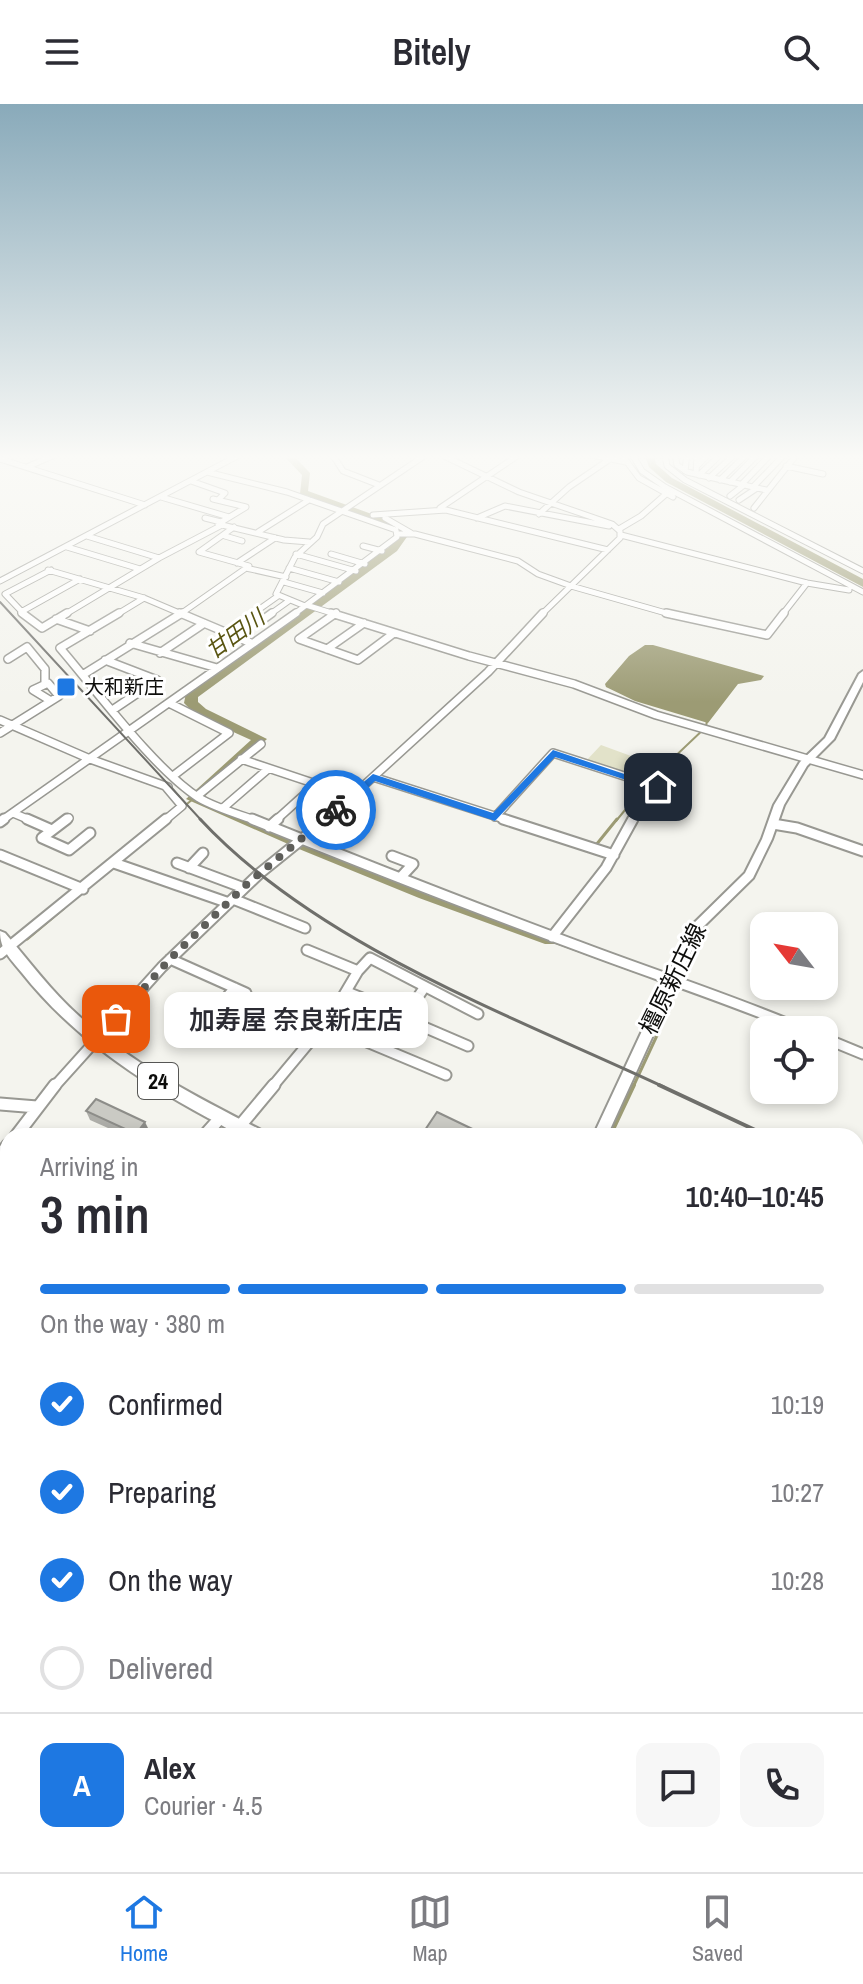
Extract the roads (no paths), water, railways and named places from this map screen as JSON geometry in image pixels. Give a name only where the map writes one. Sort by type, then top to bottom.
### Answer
[{"type":"highway","name":"24","points":[[3,945],[52,1000],[98,1039],[155,1080],[239,1127]]},
{"type":"main road","name":"橿原新庄線","points":[[604,1128],[697,926],[709,910],[742,884],[773,824],[779,805],[807,759],[829,739],[863,674]]},
{"type":"street","points":[[0,581],[86,537]]},
{"type":"street","points":[[89,537],[159,558]]},
{"type":"street","points":[[51,570],[5,594],[21,612],[42,628],[198,537]]},
{"type":"street","points":[[84,674],[211,595],[249,566],[199,552],[224,537]]},
{"type":"street","points":[[227,537],[242,541]]},
{"type":"street","points":[[271,537],[309,542]]},
{"type":"street","points":[[278,596],[276,594],[296,554],[316,537]]},
{"type":"street","points":[[0,822],[251,643],[308,606],[400,537]]},
{"type":"street","points":[[418,537],[518,561],[542,576],[571,586],[684,618],[767,635],[807,583]]},
{"type":"street","points":[[553,537],[608,550]]},
{"type":"street","points":[[22,1128],[37,1107],[170,959],[244,888],[304,840],[496,663],[608,550],[615,537]]},
{"type":"street","points":[[641,537],[807,583],[840,587],[863,594]]},
{"type":"street","points":[[757,537],[863,594]]},
{"type":"street","points":[[796,537],[863,571]]},
{"type":"street","points":[[237,563],[275,538]]},
{"type":"street","points":[[363,546],[382,551]]},
{"type":"street","points":[[67,547],[140,569]]},
{"type":"street","points":[[296,554],[356,571]]},
{"type":"street","points":[[331,554],[365,564]]},
{"type":"street","points":[[33,565],[144,598],[251,643]]},
{"type":"street","points":[[246,568],[323,593]]},
{"type":"street","points":[[289,568],[339,582]]},
{"type":"street","points":[[21,612],[80,579]]},
{"type":"street","points":[[278,596],[394,633],[574,684],[624,705],[863,775]]},
{"type":"street","points":[[261,608],[278,596]]},
{"type":"street","points":[[144,598],[60,648],[173,776],[195,795],[552,937],[715,993],[770,1016]]},
{"type":"street","points":[[261,621],[290,600]]},
{"type":"street","points":[[336,613],[299,639],[358,660],[394,633]]},
{"type":"street","points":[[252,618],[276,626]]},
{"type":"street","points":[[56,619],[90,631]]},
{"type":"street","points":[[327,649],[364,623]]},
{"type":"street","points":[[160,653],[203,624]]},
{"type":"street","points":[[130,643],[217,668]]},
{"type":"street","points":[[8,659],[27,647],[45,669],[45,683]]},
{"type":"street","points":[[105,660],[157,680],[114,709]]},
{"type":"street","points":[[45,683],[33,690],[48,697],[51,702]]},
{"type":"street","points":[[0,733],[59,694],[45,683]]},
{"type":"street","points":[[169,703],[229,733],[173,776]]},
{"type":"street","points":[[0,720],[90,759],[166,787],[184,786]]},
{"type":"street","points":[[195,795],[261,744]]},
{"type":"street","points":[[495,817],[553,753],[658,787],[552,937]]},
{"type":"street","points":[[241,759],[352,796]]},
{"type":"street","points":[[223,808],[268,769]]},
{"type":"street","points":[[373,777],[609,854]]},
{"type":"street","points":[[269,827],[315,785]]},
{"type":"street","points":[[3,945],[117,864],[182,806],[166,787]]},
{"type":"street","points":[[13,813],[52,830]]},
{"type":"street","points":[[69,818],[42,838],[69,850],[90,833]]},
{"type":"street","points":[[773,824],[797,828],[863,851]]},
{"type":"street","points":[[189,868],[203,853]]},
{"type":"street","points":[[0,855],[83,889]]},
{"type":"street","points":[[392,856],[413,864],[400,878]]},
{"type":"street","points":[[177,863],[244,888]]},
{"type":"street","points":[[117,864],[305,928]]},
{"type":"street","points":[[307,950],[358,971]]},
{"type":"street","points":[[239,1127],[320,1028],[370,958],[478,1014]]},
{"type":"street","points":[[170,959],[246,993],[249,1003],[446,1075]]},
{"type":"street","points":[[215,1010],[235,988]]},
{"type":"street","points":[[403,1019],[424,988]]},
{"type":"street","points":[[347,992],[468,1046]]},
{"type":"street","points":[[838,1044],[863,1054]]},
{"type":"street","points":[[0,1104],[37,1107]]},
{"type":"street","points":[[211,1128],[221,1117]]},
{"type":"waterway","name":"甘田川","points":[[293,840],[193,799],[260,739],[201,712],[191,703],[191,696],[393,549],[402,537]]},
{"type":"waterway","points":[[774,537],[863,584]]},
{"type":"waterway","points":[[616,821],[648,782],[706,727],[707,720]]},
{"type":"waterway","points":[[182,808],[193,799]]},
{"type":"waterway","points":[[596,845],[617,819]]},
{"type":"waterway","name":"甘田川","points":[[305,845],[425,894],[551,940]]},
{"type":"waterway","points":[[85,890],[116,865]]},
{"type":"waterway","points":[[27,939],[64,908]]},
{"type":"waterway","points":[[552,941],[634,971]]},
{"type":"waterway","points":[[650,1010],[662,985],[657,979]]},
{"type":"waterway","points":[[633,1087],[666,1016]]},
{"type":"waterway","points":[[614,1128],[634,1085]]},
{"type":"railway","points":[[0,602],[201,820]]},
{"type":"railway","points":[[201,820],[247,864],[300,904],[358,940],[480,1004],[664,1087]]},
{"type":"railway","points":[[659,1085],[751,1128]]},
{"type":"place","name":"大和新庄","points":[[66,687]]},
{"type":"place","name":"加寿屋 奈良新庄店","points":[[116,1019]]}]
